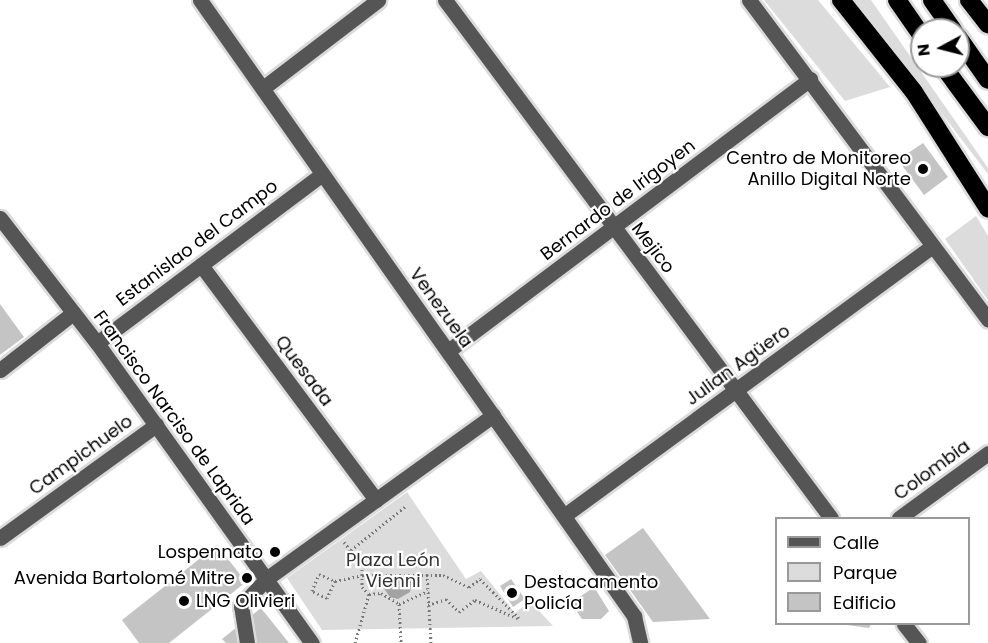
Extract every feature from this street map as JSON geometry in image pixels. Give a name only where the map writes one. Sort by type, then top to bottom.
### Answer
[{"type":"highway","points":[[842,0],[950,146],[988,208]]},
{"type":"highway","points":[[897,0],[910,19]]},
{"type":"highway","points":[[932,0],[945,18]]},
{"type":"highway","points":[[969,0],[988,24]]},
{"type":"highway","points":[[970,46],[988,65]]},
{"type":"highway","points":[[970,54],[988,80]]},
{"type":"highway","points":[[952,78],[988,127]]},
{"type":"highway","points":[[950,146],[988,188]]},
{"type":"street","name":"Venezuela","points":[[200,0],[321,174],[565,515],[634,616],[640,643]]},
{"type":"street","points":[[262,88],[378,0]]},
{"type":"street","name":"Mejico","points":[[445,0],[830,517]]},
{"type":"street","points":[[749,0],[988,320]]},
{"type":"street","name":"Bernardo de Irigoyen","points":[[448,351],[810,79]]},
{"type":"street","name":"Estanislao del Campo","points":[[97,343],[321,174]]},
{"type":"street","name":"Francisco Narciso de Laprida","points":[[0,218],[97,343],[312,643]]},
{"type":"street","name":"Julian Agüero","points":[[565,515],[932,246]]},
{"type":"street","name":"Quesada","points":[[201,265],[376,500]]},
{"type":"street","points":[[0,370],[73,313]]},
{"type":"street","points":[[247,643],[241,606],[266,579],[493,415]]},
{"type":"street","name":"Campichuelo","points":[[0,538],[156,425]]},
{"type":"street","name":"Colombia","points":[[902,517],[988,453]]},
{"type":"street","points":[[905,625],[919,643]]},
{"type":"path","points":[[351,550],[406,506]]},
{"type":"path","points":[[332,530],[362,565],[362,587],[369,594]]},
{"type":"path","points":[[335,581],[327,598],[312,591],[319,574],[335,581],[363,575],[443,575],[469,587],[480,579],[519,618],[475,600],[459,612],[446,599],[429,605]]},
{"type":"path","points":[[427,574],[431,643]]},
{"type":"path","points":[[369,594],[381,592],[386,599],[399,604],[428,591]]},
{"type":"path","points":[[355,643],[369,594]]},
{"type":"path","points":[[399,604],[400,643]]},
{"type":"green space","points":[[764,0],[818,0],[890,87],[845,101]]},
{"type":"green space","points":[[855,0],[871,0],[910,56],[910,72]]},
{"type":"green space","points":[[915,78],[925,78],[988,168],[988,174]]},
{"type":"green space","points":[[976,216],[988,236],[988,300],[945,239]]},
{"type":"green space","name":"Plaza León Vienni","points":[[407,492],[466,579],[481,571],[515,613],[530,601],[553,626],[322,630],[287,578]]},
{"type":"shaded area","points":[[412,578],[410,592],[398,599],[390,597],[383,587],[382,579]]},
{"type":"building","name":"Centro de Monitoreo Anillo Digital Norte","points":[[923,143],[948,177],[924,195],[898,160]]},
{"type":"building","points":[[0,304],[24,337],[0,355]]},
{"type":"building","points":[[643,528],[710,619],[653,622],[605,555]]},
{"type":"building","name":"LNG Olivieri","points":[[217,545],[246,582],[169,643],[139,643],[122,620]]},
{"type":"building","name":"Destacamento Policía","points":[[511,579],[525,599],[513,607],[500,586]]},
{"type":"building","points":[[594,587],[609,611],[601,619],[582,619],[571,603]]},
{"type":"building","points":[[261,608],[289,643],[226,643],[222,639]]},
{"type":"building","points":[[847,625],[870,625],[869,628]]},
{"type":"place","name":"Centro de Monitoreo Anillo Digital Norte","points":[[923,169]]},
{"type":"place","name":"Lospennato","points":[[275,552]]},
{"type":"place","name":"Avenida Bartolomé Mitre","points":[[247,578]]},
{"type":"place","name":"Destacamento Policía","points":[[512,593]]},
{"type":"place","name":"LNG Olivieri","points":[[184,601]]}]
